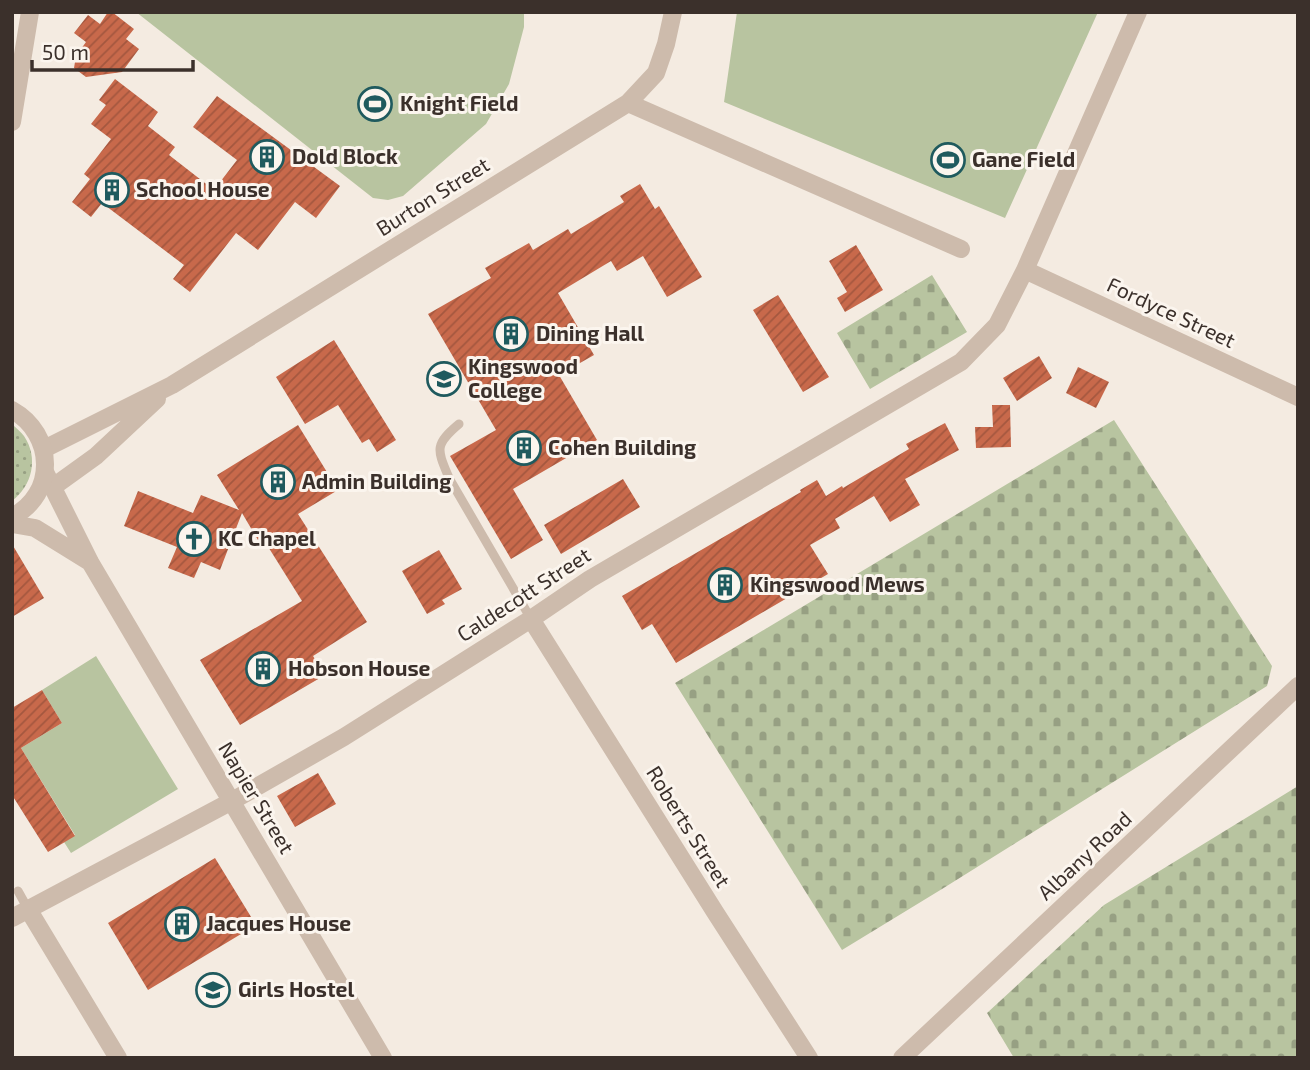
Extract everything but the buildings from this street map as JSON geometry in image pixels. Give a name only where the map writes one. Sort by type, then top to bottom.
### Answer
[{"type":"street","points":[[12,122],[30,12]]},
{"type":"street","name":"Burton Street","points":[[44,450],[172,385],[628,103],[656,73],[673,12]]},
{"type":"street","name":"Caldecott Street","points":[[20,914],[232,801],[344,737],[590,579],[961,362],[997,326],[1025,270],[1138,12]]},
{"type":"street","points":[[628,103],[961,249]]},
{"type":"street","name":"Fordyce Street","points":[[1025,270],[1298,397]]},
{"type":"street","name":"Burton Street","points":[[49,480],[96,456],[172,385]]},
{"type":"street","points":[[12,410],[23,416],[37,432],[44,450],[49,480],[22,512],[12,517]]},
{"type":"street","name":"Napier Street","points":[[49,480],[90,562],[383,1058]]},
{"type":"street","name":"Napier Street","points":[[12,524],[35,528],[90,562]]},
{"type":"street","name":"Roberts Street","points":[[531,619],[808,1058]]},
{"type":"street","name":"Albany Road","points":[[902,1058],[1298,686]]},
{"type":"street","points":[[20,914],[118,1058]]},
{"type":"lane","points":[[459,425],[444,437],[440,457],[449,478],[531,619]]},
{"type":"lane","points":[[18,891],[20,914]]},
{"type":"green space","name":"Knight Field","points":[[136,12],[524,12],[524,27],[509,84],[486,124],[403,196],[388,200],[373,198]]},
{"type":"green space","name":"Gane Field","points":[[737,12],[1098,12],[1005,218],[724,102]]},
{"type":"green space","points":[[932,275],[967,332],[870,389],[837,333]]},
{"type":"green space","points":[[1114,420],[1272,666],[1267,686],[842,950],[675,683]]},
{"type":"green space","points":[[12,424],[29,444],[32,462],[29,480],[12,501]]},
{"type":"green space","points":[[96,656],[178,789],[71,853],[64,842],[75,835],[21,748],[62,723],[42,690]]},
{"type":"green space","points":[[1298,786],[1298,1058],[1014,1058],[987,1013],[1104,905]]},
{"type":"place","name":"Knight Field","points":[[375,104]]},
{"type":"place","name":"Dold Block","points":[[267,157]]},
{"type":"place","name":"Gane Field","points":[[948,160]]},
{"type":"place","name":"School House","points":[[112,190]]},
{"type":"place","name":"Dining Hall","points":[[511,334]]},
{"type":"place","name":"Kingswood College","points":[[444,379]]},
{"type":"place","name":"Cohen Building","points":[[524,448]]},
{"type":"place","name":"Admin Building","points":[[278,482]]},
{"type":"place","name":"KC Chapel","points":[[194,539]]},
{"type":"place","name":"Kingswood Mews","points":[[725,585]]},
{"type":"place","name":"Hobson House","points":[[263,669]]},
{"type":"place","name":"Jacques House","points":[[182,924]]},
{"type":"place","name":"Girls Hostel","points":[[213,990]]}]
